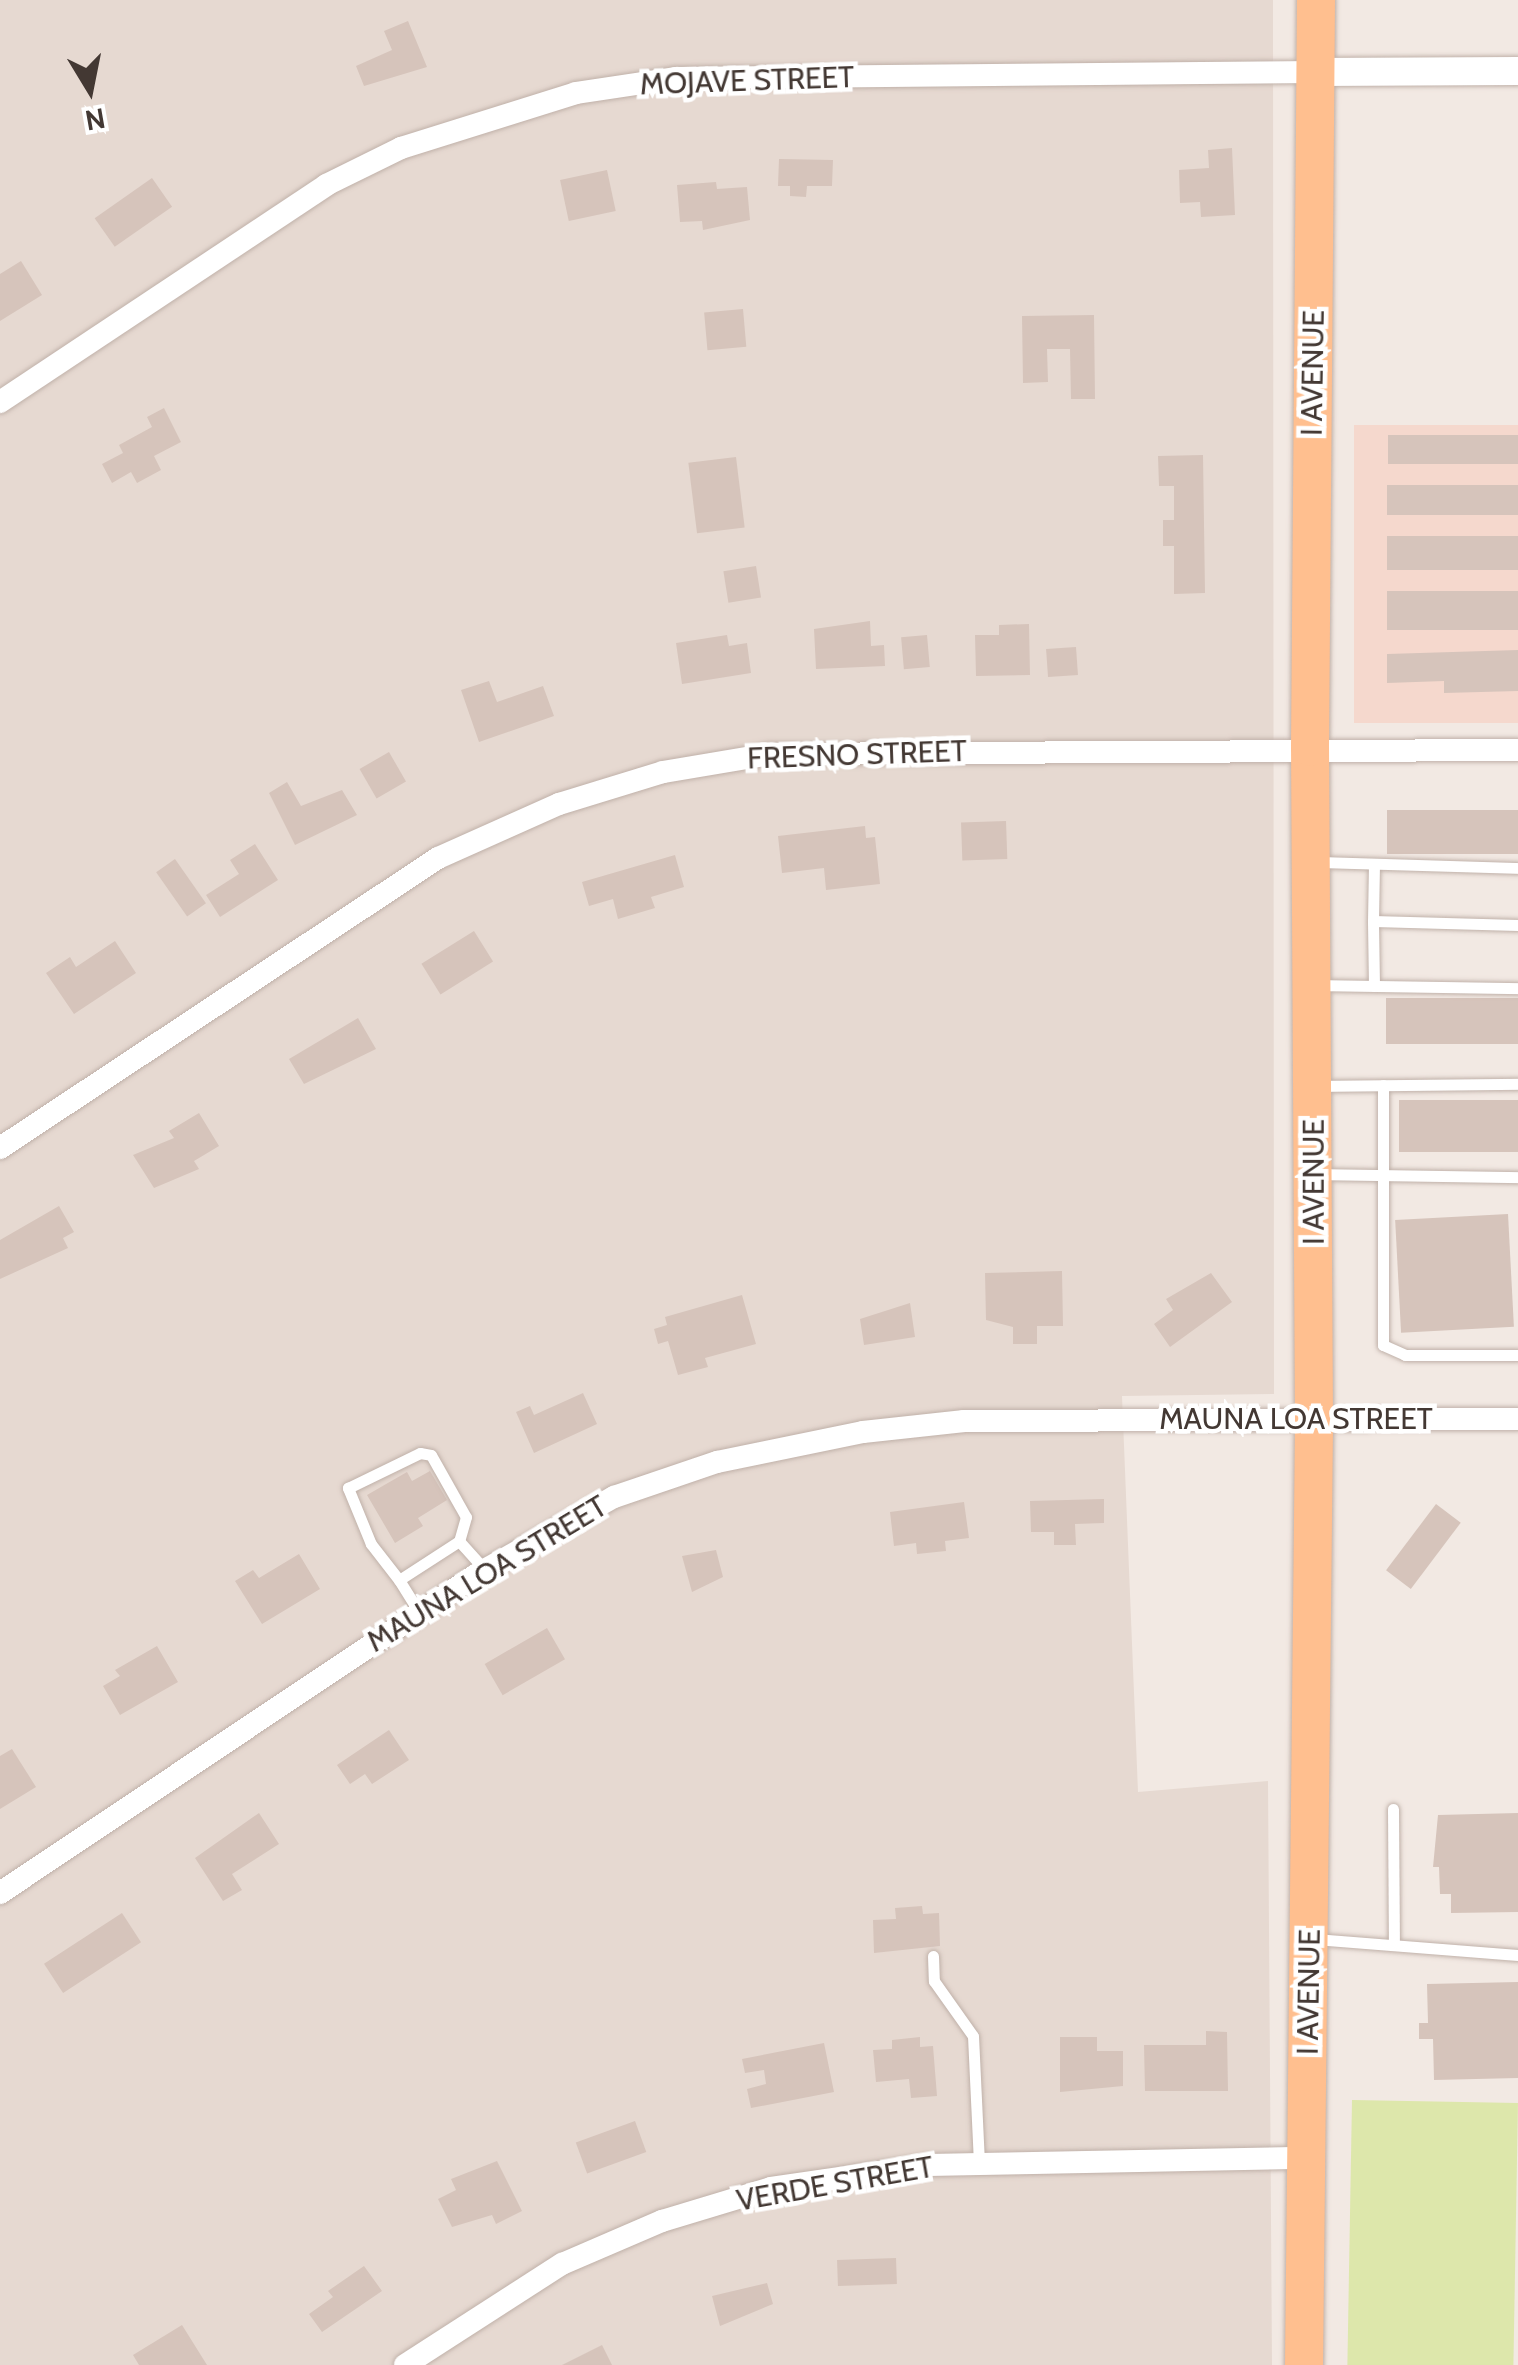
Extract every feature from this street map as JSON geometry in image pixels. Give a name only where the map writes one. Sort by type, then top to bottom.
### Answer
[{"type":"main road","name":"I AVENUE","points":[[1304,2365],[1314,1419],[1310,747],[1316,0]]},
{"type":"street","name":"MOJAVE STREET","points":[[0,402],[326,186],[401,148],[576,93],[676,78],[1518,70]]},
{"type":"street","name":"FRESNO STREET","points":[[0,1148],[438,858],[576,799],[663,772],[770,754],[1310,747],[1518,750]]},
{"type":"street","name":"MAUNA LOA STREET","points":[[0,1893],[419,1612],[614,1497],[766,1450],[964,1421],[1518,1419]]},
{"type":"street","name":"VERDE STREET","points":[[405,2365],[562,2264],[662,2222],[771,2188],[928,2165],[1306,2158]]},
{"type":"lane","points":[[1313,862],[1518,868]]},
{"type":"lane","points":[[1374,864],[1374,986]]},
{"type":"lane","points":[[1373,920],[1518,924]]},
{"type":"lane","points":[[1313,985],[1518,988]]},
{"type":"lane","points":[[1314,1086],[1518,1084]]},
{"type":"lane","points":[[1384,1086],[1383,1346],[1406,1355],[1518,1356]]},
{"type":"lane","points":[[1314,1174],[1518,1177]]},
{"type":"lane","points":[[399,1580],[458,1540],[466,1517],[432,1456],[420,1453],[348,1488],[371,1544],[419,1612]]},
{"type":"lane","points":[[458,1540],[485,1570]]},
{"type":"lane","points":[[1393,1809],[1394,1945]]},
{"type":"lane","points":[[1310,1938],[1518,1955]]},
{"type":"lane","points":[[933,1956],[934,1981],[973,2036],[979,2164]]},
{"type":"shaded area","points":[[0,0],[1273,0],[1274,1394],[1122,1396],[1138,1792],[1268,1781],[1272,2365],[0,2365]]},
{"type":"shaded area","points":[[1354,425],[1518,425],[1518,723],[1354,723]]},
{"type":"green space","points":[[1352,2100],[1518,2103],[1513,2365],[1347,2365]]},
{"type":"building","points":[[408,21],[427,67],[364,86],[356,66],[392,50],[384,31]]},
{"type":"building","points":[[1232,148],[1235,215],[1201,217],[1200,202],[1180,203],[1179,170],[1209,168],[1208,150]]},
{"type":"building","points":[[779,159],[833,160],[832,186],[807,186],[806,197],[790,196],[790,186],[778,186]]},
{"type":"building","points":[[607,170],[616,211],[569,221],[560,180]]},
{"type":"building","points":[[152,178],[172,207],[115,247],[95,218]]},
{"type":"building","points":[[716,182],[717,189],[747,187],[750,220],[703,230],[702,221],[680,222],[677,185]]},
{"type":"building","points":[[21,261],[42,295],[0,321],[0,274]]},
{"type":"building","points":[[743,309],[746,347],[707,350],[704,312]]},
{"type":"building","points":[[1094,315],[1095,399],[1071,399],[1070,349],[1047,349],[1048,382],[1023,383],[1022,316]]},
{"type":"building","points":[[164,408],[181,442],[154,456],[161,470],[137,483],[131,472],[112,483],[102,464],[123,453],[119,445],[152,427],[147,417]]},
{"type":"building","points":[[1388,435],[1518,435],[1518,464],[1388,464]]},
{"type":"building","points":[[1203,455],[1205,593],[1174,594],[1174,546],[1163,546],[1163,520],[1174,520],[1174,486],[1159,486],[1158,456]]},
{"type":"building","points":[[736,457],[745,527],[697,533],[688,463]]},
{"type":"building","points":[[1387,485],[1518,485],[1518,515],[1387,515]]},
{"type":"building","points":[[1387,536],[1518,536],[1518,570],[1387,570]]},
{"type":"building","points":[[756,566],[761,598],[728,603],[723,571]]},
{"type":"building","points":[[1387,591],[1518,591],[1518,630],[1387,630]]},
{"type":"building","points":[[870,621],[871,646],[884,645],[885,666],[816,669],[814,629]]},
{"type":"building","points":[[1029,624],[1030,675],[976,676],[975,635],[999,635],[999,625]]},
{"type":"building","points":[[727,635],[729,646],[747,643],[751,673],[682,684],[676,643]]},
{"type":"building","points":[[927,635],[930,667],[904,669],[901,637]]},
{"type":"building","points":[[1076,647],[1078,675],[1048,677],[1046,649]]},
{"type":"building","points":[[1518,650],[1518,691],[1444,693],[1444,681],[1387,683],[1387,654]]},
{"type":"building","points":[[489,681],[497,702],[543,686],[554,716],[479,742],[461,690]]},
{"type":"building","points":[[389,752],[406,781],[377,798],[360,769]]},
{"type":"building","points":[[287,782],[301,806],[342,790],[357,815],[295,845],[269,793]]},
{"type":"building","points":[[1387,810],[1518,810],[1518,854],[1387,854]]},
{"type":"building","points":[[1006,821],[1007,859],[962,861],[961,823]]},
{"type":"building","points":[[865,826],[866,838],[875,837],[880,884],[826,890],[824,868],[782,873],[778,836]]},
{"type":"building","points":[[255,844],[278,880],[220,917],[206,895],[239,874],[230,860]]},
{"type":"building","points":[[675,855],[684,887],[651,897],[655,908],[618,919],[613,899],[589,906],[582,882]]},
{"type":"building","points":[[175,859],[206,903],[187,916],[156,872]]},
{"type":"building","points":[[474,931],[493,962],[440,994],[421,964]]},
{"type":"building","points":[[115,941],[136,973],[74,1014],[46,973],[70,957],[76,967]]},
{"type":"building","points":[[1386,998],[1518,998],[1518,1044],[1386,1044]]},
{"type":"building","points":[[358,1018],[376,1049],[304,1084],[289,1059]]},
{"type":"building","points":[[1399,1100],[1518,1100],[1518,1152],[1399,1152]]},
{"type":"building","points":[[199,1113],[219,1146],[194,1161],[199,1169],[154,1188],[133,1155],[174,1138],[169,1131]]},
{"type":"building","points":[[59,1206],[74,1232],[63,1238],[68,1248],[0,1279],[0,1240]]},
{"type":"building","points":[[1508,1214],[1514,1327],[1401,1333],[1395,1220]]},
{"type":"building","points":[[1062,1271],[1063,1326],[1037,1326],[1037,1344],[1013,1344],[1013,1327],[986,1320],[985,1273]]},
{"type":"building","points":[[1211,1273],[1232,1302],[1170,1347],[1154,1324],[1173,1310],[1166,1299]]},
{"type":"building","points":[[742,1295],[756,1344],[705,1358],[708,1367],[678,1375],[668,1341],[658,1344],[654,1329],[667,1325],[665,1317]]},
{"type":"building","points":[[910,1303],[915,1337],[864,1345],[860,1319]]},
{"type":"building","points":[[583,1393],[597,1424],[534,1453],[516,1412],[530,1406],[534,1415]]},
{"type":"building","points":[[430,1471],[447,1500],[418,1518],[423,1526],[395,1543],[367,1495],[407,1472],[412,1481]]},
{"type":"building","points":[[1104,1499],[1104,1523],[1075,1524],[1076,1545],[1054,1545],[1054,1532],[1031,1532],[1030,1501]]},
{"type":"building","points":[[964,1502],[969,1538],[945,1541],[946,1551],[917,1554],[916,1543],[894,1546],[890,1512]]},
{"type":"building","points":[[1436,1504],[1461,1523],[1411,1589],[1386,1570]]},
{"type":"building","points":[[716,1550],[723,1577],[692,1592],[682,1556]]},
{"type":"building","points":[[299,1554],[320,1589],[262,1624],[235,1581],[253,1570],[259,1578]]},
{"type":"building","points":[[547,1628],[565,1659],[503,1695],[485,1664]]},
{"type":"building","points":[[157,1646],[178,1682],[120,1715],[103,1686],[120,1676],[115,1670]]},
{"type":"building","points":[[389,1730],[409,1760],[372,1784],[365,1774],[350,1784],[337,1765]]},
{"type":"building","points":[[12,1749],[36,1787],[0,1809],[0,1756]]},
{"type":"building","points":[[259,1813],[279,1844],[232,1874],[242,1890],[223,1901],[195,1858]]},
{"type":"building","points":[[1518,1813],[1518,1912],[1451,1913],[1451,1894],[1440,1894],[1439,1867],[1433,1867],[1438,1815]]},
{"type":"building","points":[[922,1906],[923,1914],[939,1913],[940,1946],[874,1953],[873,1920],[896,1919],[895,1908]]},
{"type":"building","points":[[122,1913],[141,1942],[63,1993],[44,1964]]},
{"type":"building","points":[[1518,1982],[1518,2078],[1434,2080],[1433,2039],[1419,2039],[1419,2023],[1428,2023],[1427,1984]]},
{"type":"building","points":[[1206,2031],[1227,2032],[1228,2091],[1145,2091],[1144,2045],[1206,2045]]},
{"type":"building","points":[[920,2037],[920,2047],[933,2046],[937,2096],[911,2098],[909,2079],[876,2082],[873,2050],[892,2049],[892,2040]]},
{"type":"building","points":[[1060,2037],[1097,2037],[1097,2051],[1123,2051],[1123,2086],[1060,2092]]},
{"type":"building","points":[[824,2043],[834,2092],[751,2108],[747,2089],[766,2084],[764,2070],[745,2073],[742,2059]]},
{"type":"building","points":[[635,2121],[646,2152],[587,2174],[576,2143]]},
{"type":"building","points":[[497,2161],[522,2211],[496,2224],[492,2215],[452,2227],[438,2199],[456,2190],[451,2179]]},
{"type":"building","points":[[896,2258],[897,2284],[838,2286],[837,2260]]},
{"type":"building","points":[[364,2266],[382,2291],[322,2332],[309,2314],[333,2297],[328,2291]]},
{"type":"building","points":[[767,2283],[773,2304],[720,2326],[712,2296]]},
{"type":"building","points":[[182,2325],[207,2365],[139,2365],[133,2355]]},
{"type":"building","points":[[602,2345],[612,2365],[562,2365]]}]
